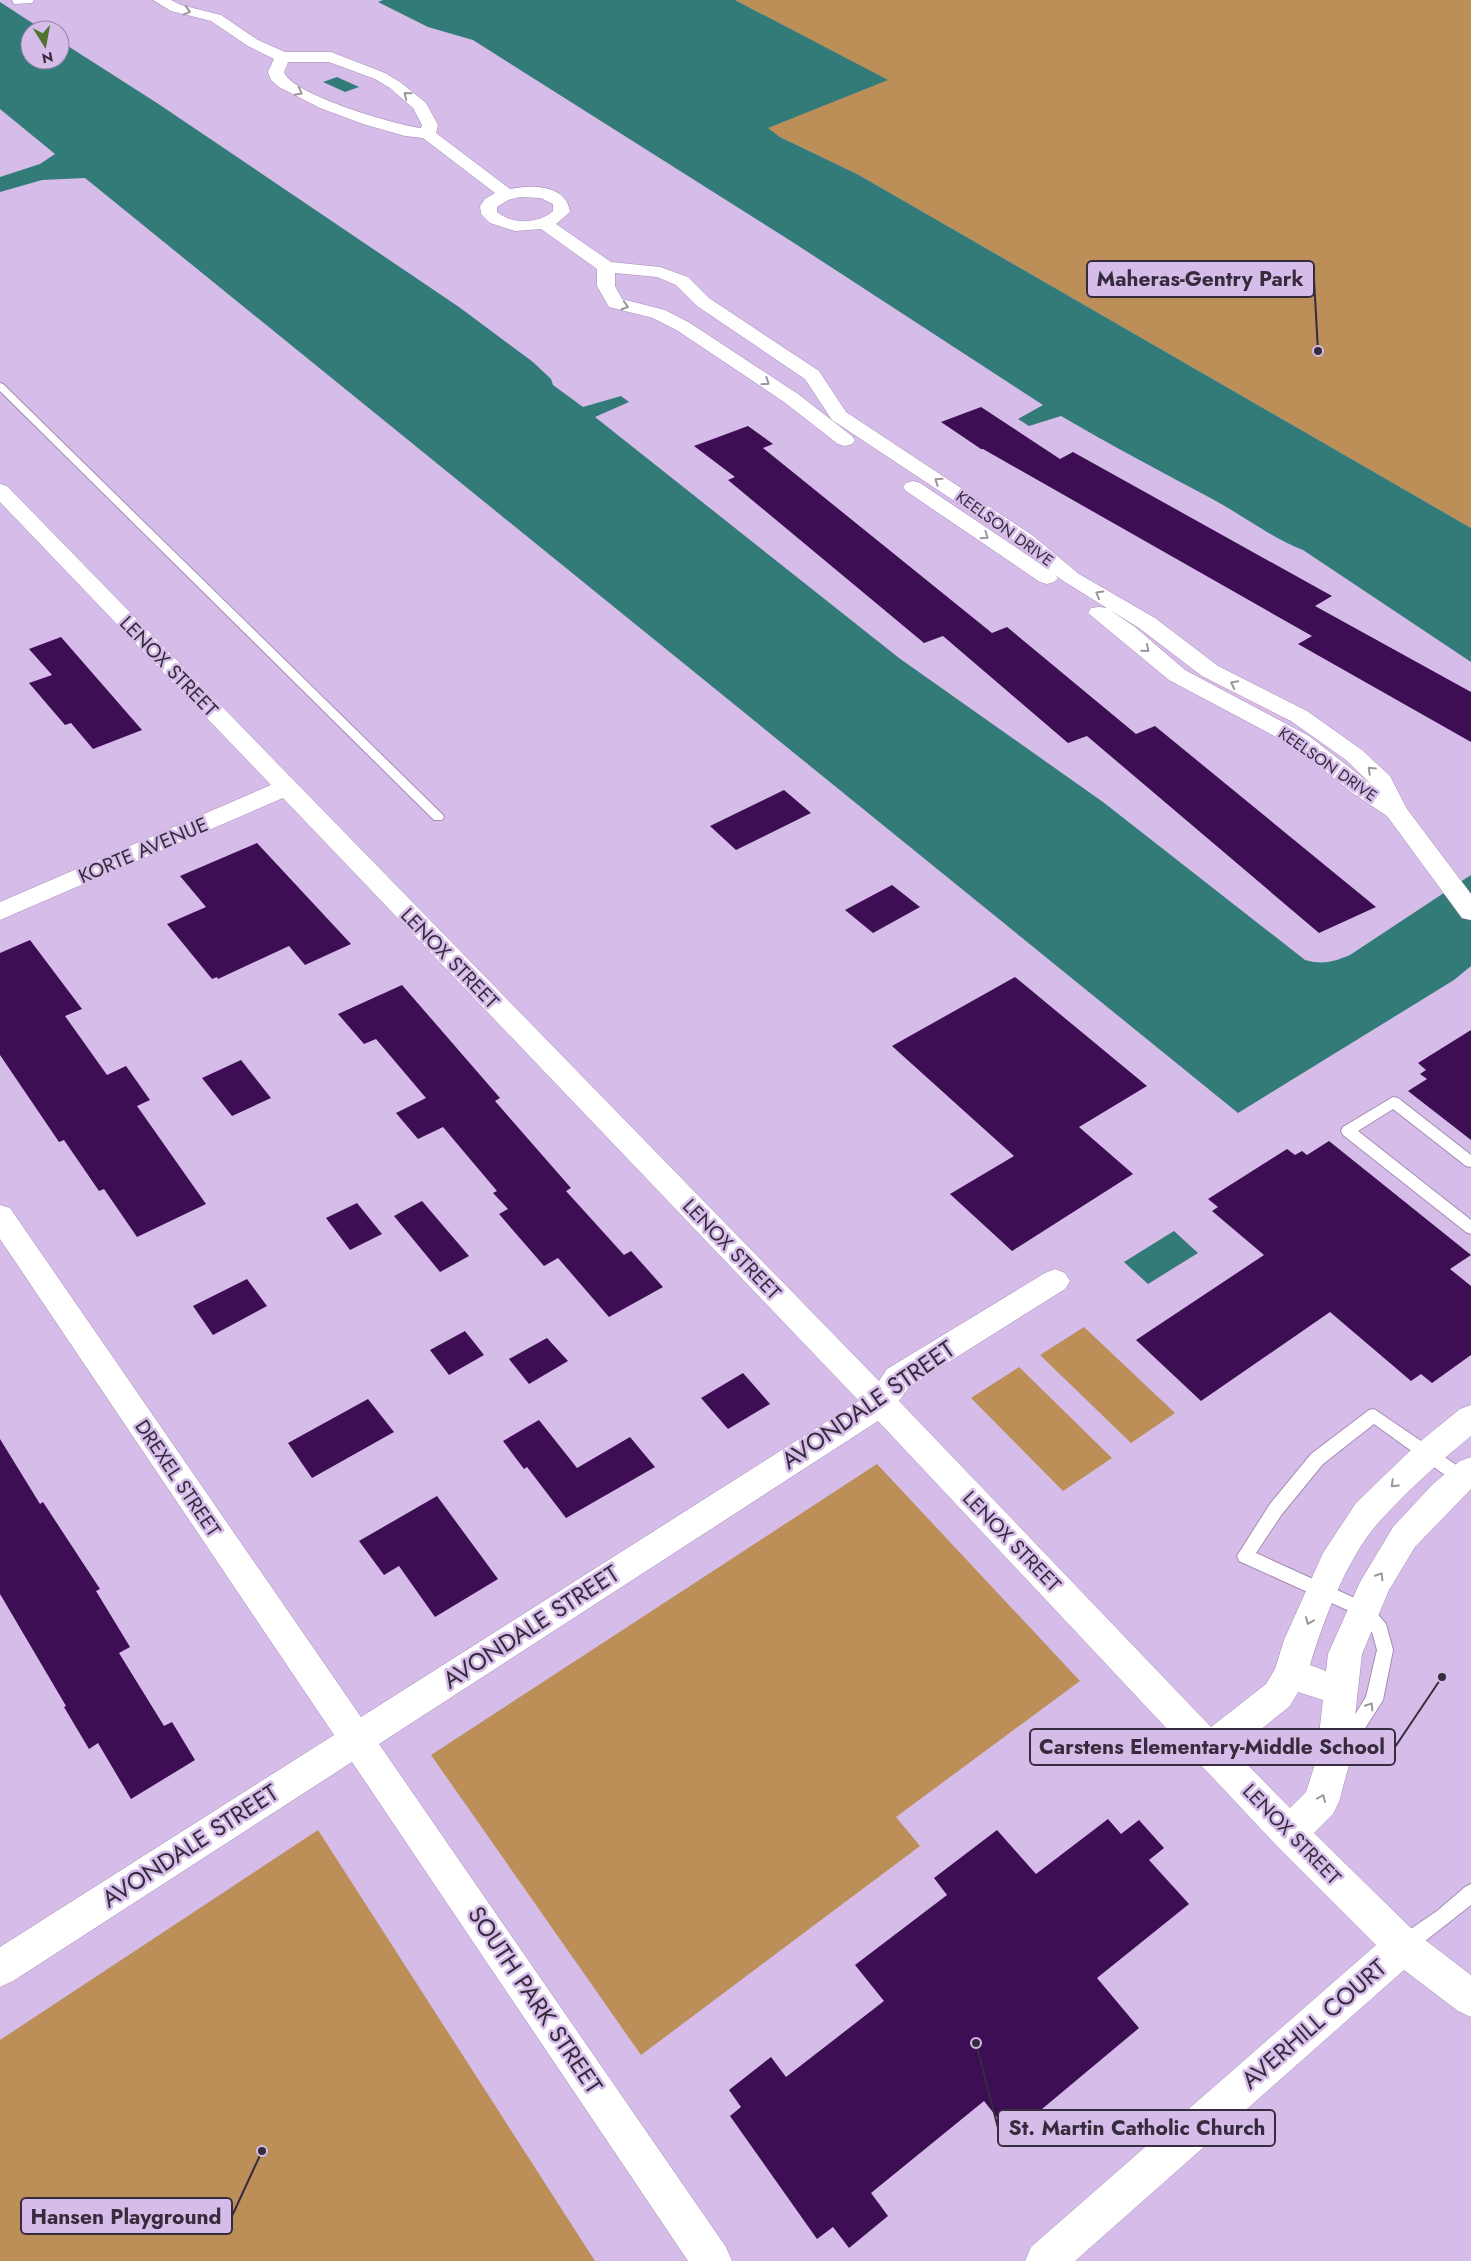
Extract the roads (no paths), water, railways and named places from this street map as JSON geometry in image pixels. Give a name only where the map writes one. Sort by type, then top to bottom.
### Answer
[{"type":"street","points":[[160,0],[176,8],[218,12],[253,43],[282,57],[331,57],[380,76],[395,85],[420,106],[430,125],[428,134]]},
{"type":"street","points":[[282,57],[276,75],[279,80],[298,92],[368,121],[406,131],[428,134],[507,194]]},
{"type":"street","points":[[537,192],[557,199],[563,207],[562,212],[552,220],[544,223],[516,225],[492,218],[489,214],[488,206],[496,199],[507,194],[537,192]]},
{"type":"street","points":[[544,223],[606,267]]},
{"type":"street","name":"KEELSON DRIVE","points":[[1396,811],[1362,789],[1300,741],[1277,727],[1194,686],[1177,675],[1110,620],[850,444],[791,398],[684,327],[659,314],[615,303],[606,286],[606,267],[660,272],[682,281],[703,302],[812,375],[822,385],[832,409],[839,416],[1025,539],[1072,578],[1147,623],[1210,671],[1299,716],[1354,754],[1382,781],[1396,811],[1471,912]]},
{"type":"street","name":"LENOX STREET","points":[[0,490],[880,1403],[1289,1833],[1403,1946],[1471,1998]]},
{"type":"street","name":"KORTE AVENUE","points":[[0,912],[286,788]]},
{"type":"street","name":"DREXEL STREET","points":[[0,1216],[357,1739]]},
{"type":"street","name":"AVONDALE STREET","points":[[0,1968],[880,1403],[898,1378],[1055,1281]]},
{"type":"street","points":[[1210,1749],[1278,1695],[1290,1674],[1334,1563],[1367,1513],[1428,1453],[1471,1418]]},
{"type":"street","points":[[1289,1833],[1321,1802],[1333,1761],[1345,1654],[1376,1582],[1404,1537],[1443,1495],[1467,1474]]},
{"type":"street","points":[[1290,1674],[1341,1691]]},
{"type":"street","name":"SOUTH PARK STREET","points":[[357,1739],[712,2261]]},
{"type":"street","name":"AVERHILL COURT","points":[[1044,2261],[1403,1946]]},
{"type":"lane","points":[[0,386],[438,817]]},
{"type":"lane","points":[[1471,1162],[1393,1102],[1348,1131],[1471,1228]]},
{"type":"lane","points":[[1333,1761],[1374,1700],[1385,1650],[1380,1630],[1364,1610],[1245,1556],[1276,1509],[1317,1459],[1374,1415],[1428,1453],[1467,1474]]},
{"type":"lane","points":[[1403,1946],[1444,1917],[1471,1893]]},
{"type":"place","name":"Maheras-Gentry Park","points":[[1318,351]]},
{"type":"place","name":"Carstens Elementary-Middle School","points":[[1442,1677]]},
{"type":"place","name":"St. Martin Catholic Church","points":[[976,2043]]},
{"type":"place","name":"Hansen Playground","points":[[262,2151]]}]
